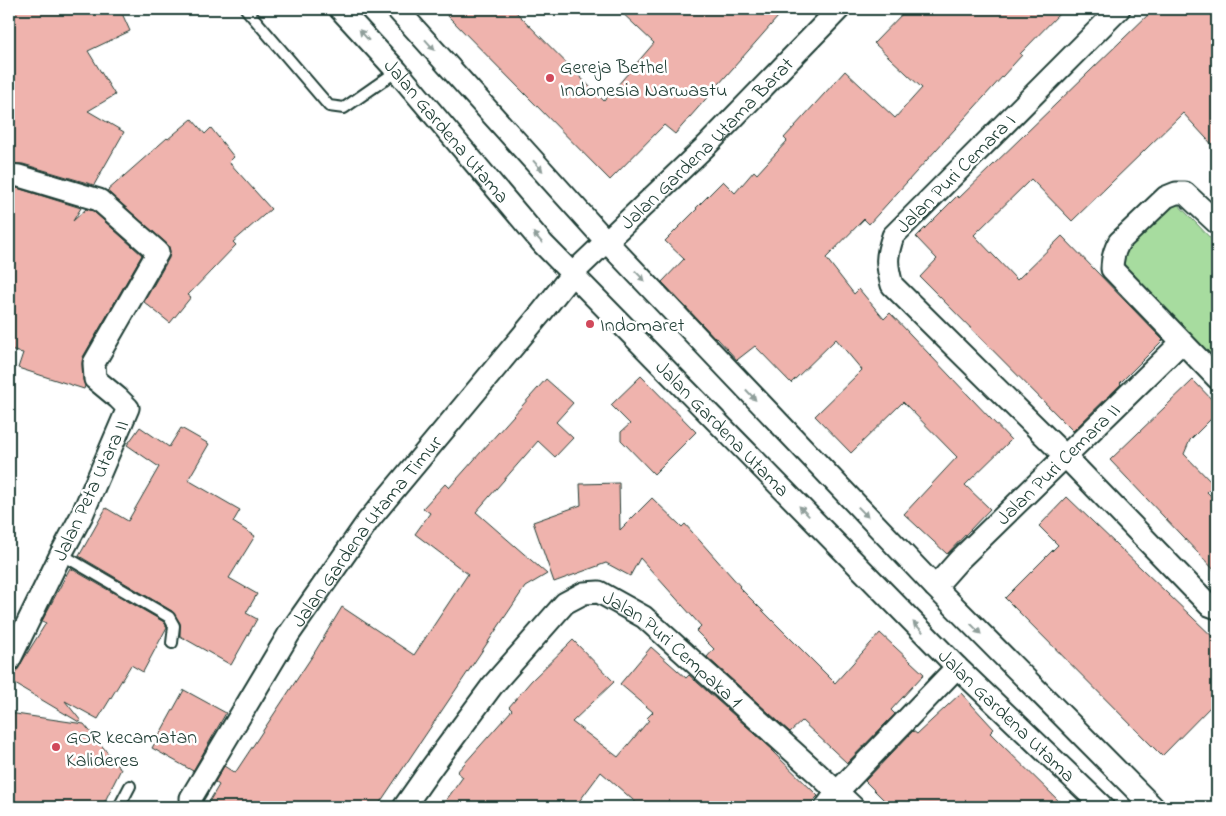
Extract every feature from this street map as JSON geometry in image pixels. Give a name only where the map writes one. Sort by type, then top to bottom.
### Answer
[{"type":"street","name":"Jalan Gardena Utama","points":[[340,9],[397,71],[543,244],[957,667],[1104,807]]},
{"type":"street","name":"Jalan Gardena Utama","points":[[397,9],[606,241],[935,587],[1152,807]]},
{"type":"street","name":"Jalan Gardena Utama Barat","points":[[572,274],[708,144],[839,9]]},
{"type":"street","name":"Jalan Puri Cemara I","points":[[1119,9],[893,236],[888,252],[887,269],[892,285],[1065,456],[1210,605],[1217,608]]},
{"type":"street","name":"Jalan Peta Utara II","points":[[9,175],[19,176],[99,200],[158,252],[94,363],[95,379],[128,408],[82,515],[9,661]]},
{"type":"street","points":[[1217,223],[1185,193],[1176,193],[1166,197],[1119,242],[1112,260],[1112,269],[1217,378]]},
{"type":"street","name":"Jalan Gardena Utama Timur","points":[[192,807],[190,798],[289,634],[368,521],[572,274]]},
{"type":"street","name":"Jalan Puri Cemara II","points":[[935,587],[960,560],[1182,342]]},
{"type":"street","name":"Jalan Puri Cempaka 1","points":[[404,807],[492,686],[565,603],[584,593],[599,592],[644,617],[832,800],[853,807]]},
{"type":"street","points":[[832,800],[957,667]]},
{"type":"lane","points":[[246,9],[330,106],[344,108],[397,71]]},
{"type":"lane","points":[[61,554],[169,617],[174,626],[172,642]]},
{"type":"lane","points":[[120,807],[130,786]]},
{"type":"green space","points":[[1170,196],[1217,245],[1217,367],[1112,255]]},
{"type":"building","points":[[9,9],[120,9],[130,31],[88,51],[115,95],[88,111],[124,132],[94,185],[23,164],[9,163]]},
{"type":"building","points":[[441,9],[513,9],[604,101],[654,43],[618,9],[785,9],[675,134],[664,125],[610,180]]},
{"type":"building","points":[[907,9],[1064,9],[1020,54],[1022,55],[869,224],[864,219],[826,258],[854,294],[859,289],[884,319],[890,313],[1011,440],[965,485],[990,509],[947,554],[904,514],[957,457],[903,402],[851,453],[815,416],[862,370],[836,339],[791,383],[755,346],[737,360],[662,282],[684,259],[665,241],[723,181],[735,193],[754,171],[757,174],[787,141],[784,138],[845,71],[895,118],[922,88],[874,43]]},
{"type":"building","points":[[1154,9],[1217,9],[1217,150],[1183,113],[1072,221],[1031,179],[974,235],[1017,280],[1062,236],[1163,340],[1073,431],[920,277],[937,259],[916,237],[957,196],[959,198]]},
{"type":"building","points":[[192,119],[205,134],[211,128],[234,157],[229,162],[271,209],[233,242],[236,245],[188,295],[191,297],[170,323],[144,302],[169,258],[169,247],[107,191],[167,138]]},
{"type":"building","points":[[9,188],[17,188],[81,208],[73,221],[86,209],[93,211],[142,255],[83,357],[84,389],[18,368],[23,353],[9,350]]},
{"type":"building","points":[[641,376],[696,432],[654,474],[621,440],[621,432],[630,424],[611,405]]},
{"type":"building","points":[[546,379],[573,403],[556,422],[573,438],[555,457],[538,441],[476,512],[547,574],[525,587],[377,807],[206,807],[219,785],[215,782],[224,766],[235,773],[313,655],[342,607],[414,655],[468,574],[415,534],[430,513],[423,508],[445,484],[449,488]]},
{"type":"building","points":[[1193,380],[1217,405],[1217,413],[1190,440],[1184,454],[1214,485],[1207,492],[1217,502],[1217,573],[1110,460]]},
{"type":"building","points":[[140,427],[169,447],[181,428],[209,444],[188,480],[240,510],[233,522],[255,536],[229,578],[257,594],[246,613],[257,619],[231,665],[180,636],[180,623],[172,611],[79,556],[106,508],[128,521],[159,467],[127,445]]},
{"type":"building","points":[[619,483],[620,530],[652,498],[682,527],[685,524],[739,587],[835,683],[880,633],[924,674],[891,710],[895,714],[847,763],[802,721],[790,732],[707,657],[714,649],[696,631],[701,626],[640,558],[630,576],[606,563],[554,582],[533,522],[581,505],[580,484]]},
{"type":"building","points":[[1067,497],[1217,641],[1217,700],[1162,756],[1005,598],[1058,545],[1039,526]]},
{"type":"building","points":[[70,568],[164,622],[167,627],[143,672],[131,665],[98,719],[65,701],[81,721],[79,722],[10,681],[46,623],[42,621]]},
{"type":"building","points":[[573,640],[614,682],[572,722],[618,757],[649,720],[647,718],[653,712],[620,684],[651,647],[686,678],[689,675],[773,750],[818,796],[807,807],[641,807],[601,772],[575,807],[441,807],[463,777],[457,772],[512,710],[509,707],[531,681]]},
{"type":"building","points":[[184,690],[226,713],[193,771],[152,748]]},
{"type":"building","points":[[961,693],[994,729],[990,733],[1065,807],[891,807],[865,781],[913,731],[917,734]]},
{"type":"building","name":"GOR kecamatan Kalideres","points":[[9,713],[84,724],[121,769],[102,807],[9,807]]},
{"type":"place","name":"Gereja Bethel Indonesia Narwastu","points":[[550,78]]},
{"type":"place","name":"Indomaret","points":[[590,324]]},
{"type":"place","name":"GOR kecamatan Kalideres","points":[[56,747]]}]
